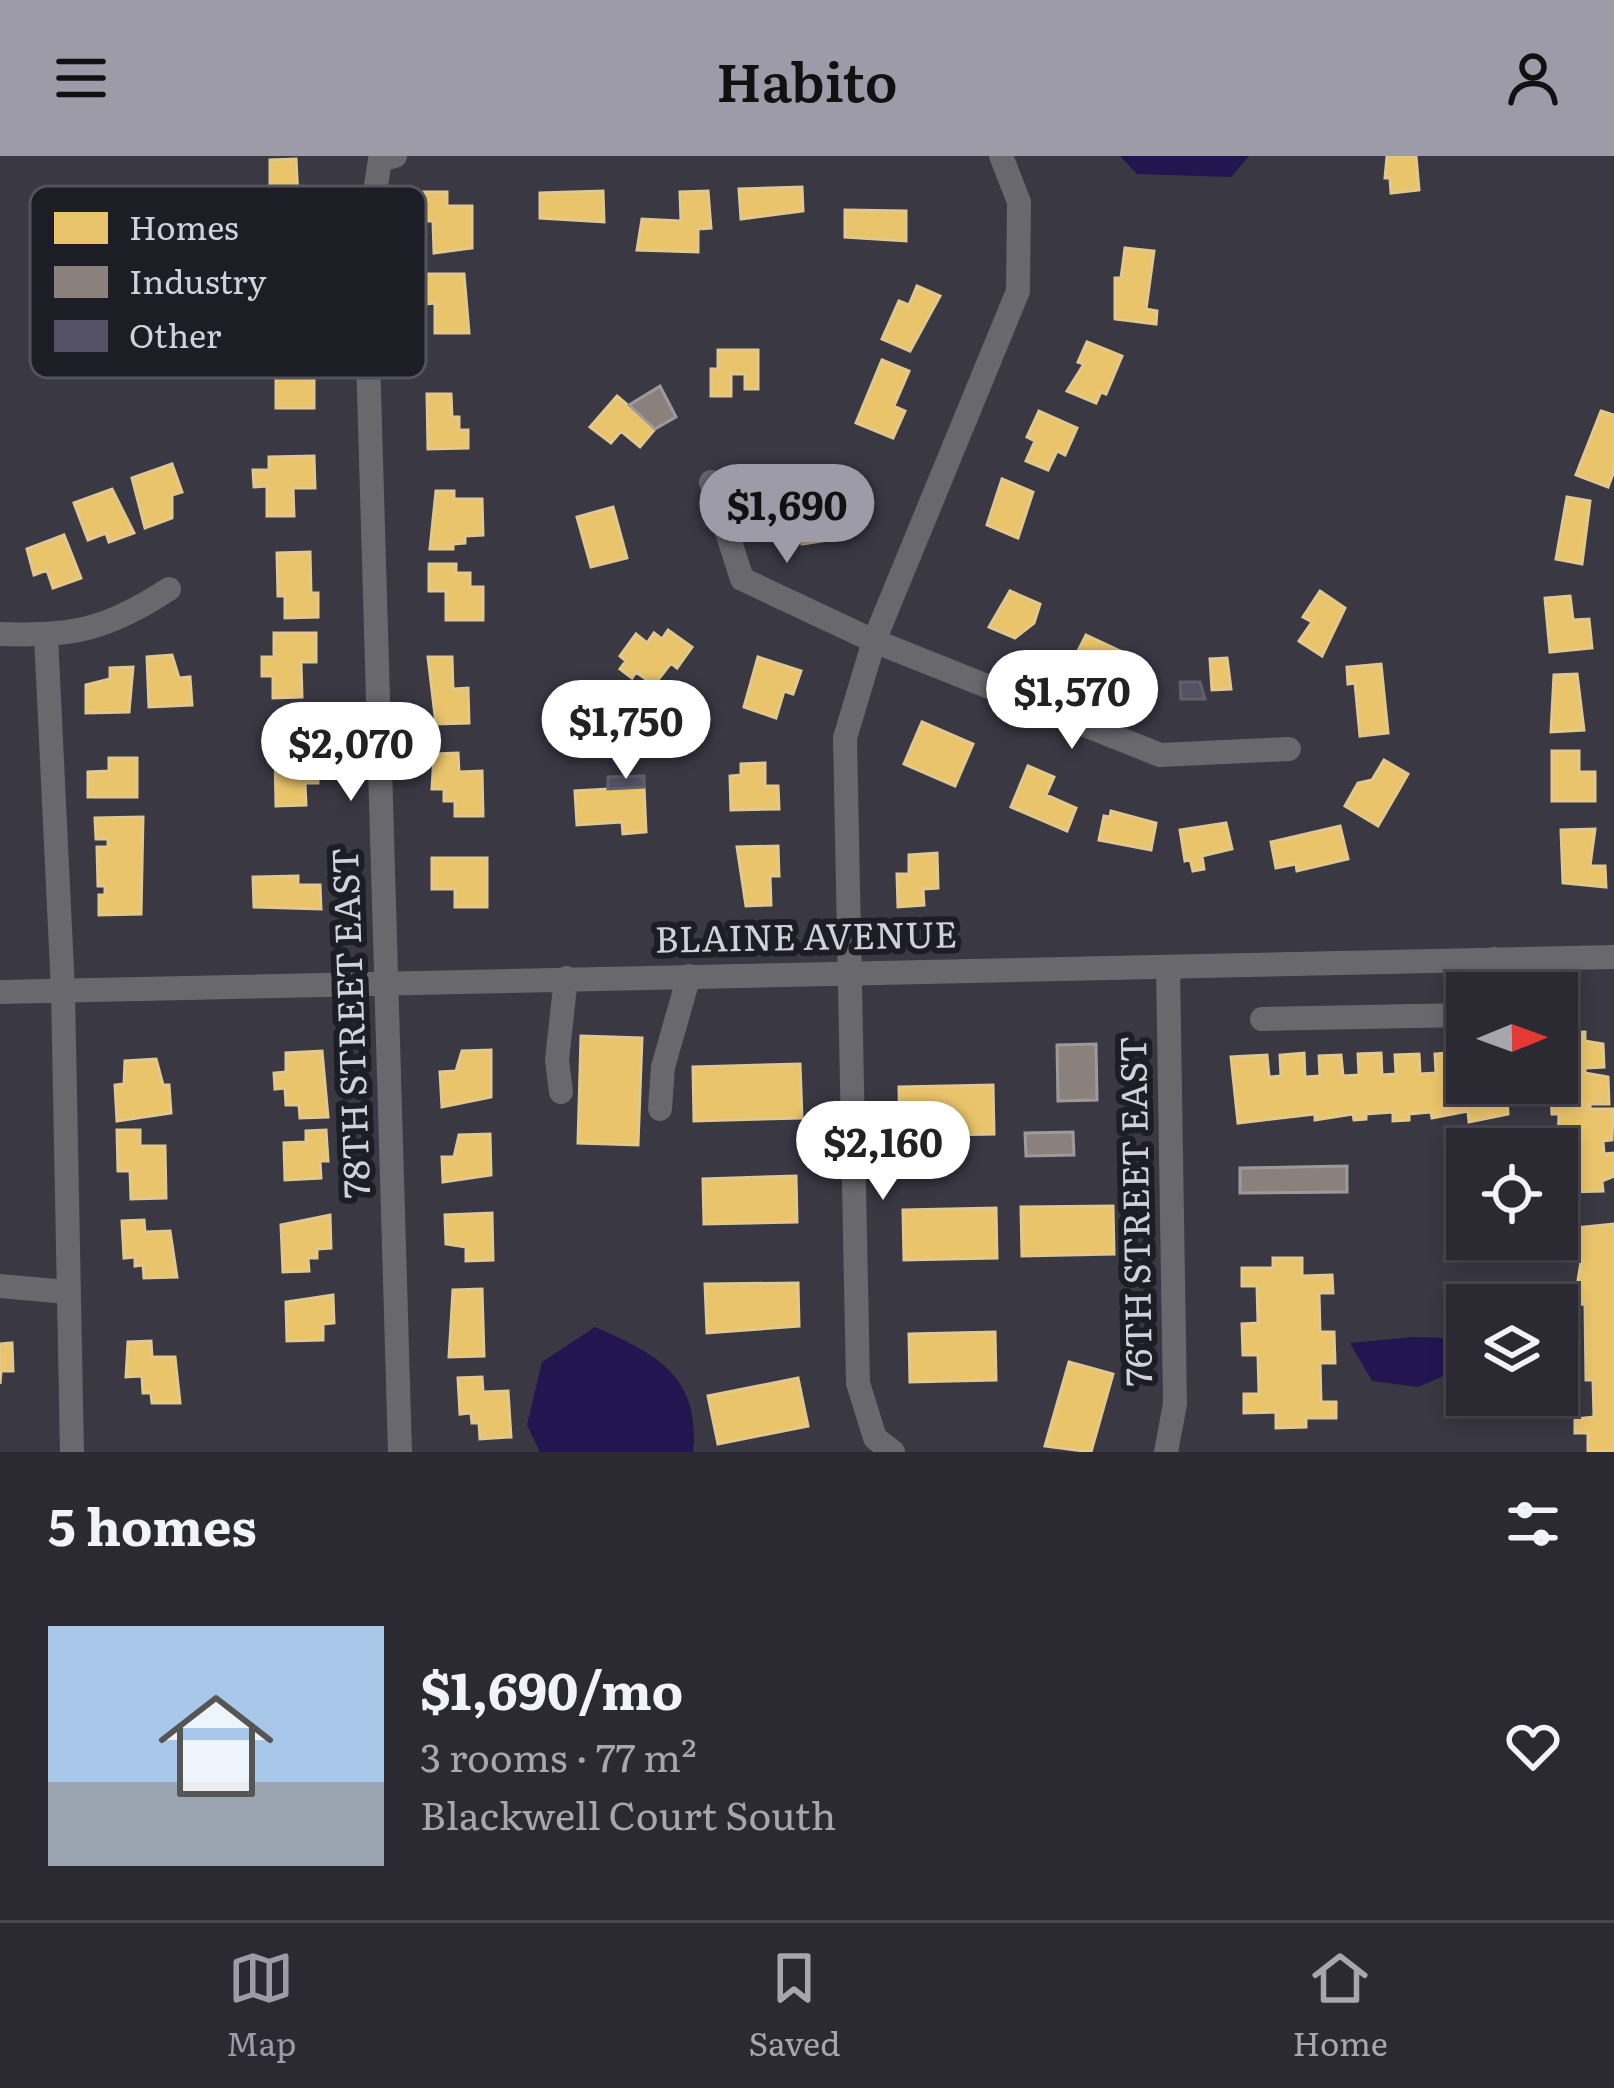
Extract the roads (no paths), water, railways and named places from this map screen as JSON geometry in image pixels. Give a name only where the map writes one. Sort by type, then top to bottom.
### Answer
[{"type":"street","points":[[893,1452],[875,1438],[858,1383],[844,739],[874,640],[1018,291],[1019,202],[1001,156]]},
{"type":"street","name":"78TH STREET EAST","points":[[369,378],[400,1452]]},
{"type":"street","points":[[711,482],[742,579],[874,640],[1160,755],[1289,749]]},
{"type":"street","points":[[0,634],[46,636],[112,624],[169,589]]},
{"type":"street","points":[[46,636],[63,992],[72,1452]]},
{"type":"street","name":"BLAINE AVENUE","points":[[0,992],[1614,957]]},
{"type":"street","points":[[1491,972],[1493,959]]},
{"type":"street","name":"76TH STREET EAST","points":[[1166,1452],[1175,1404],[1168,967]]},
{"type":"street","points":[[660,1109],[664,1067],[689,976]]},
{"type":"street","points":[[561,1091],[557,1060],[566,978]]},
{"type":"street","points":[[1262,1018],[1446,1015]]},
{"type":"street","points":[[0,1286],[67,1292]]}]
